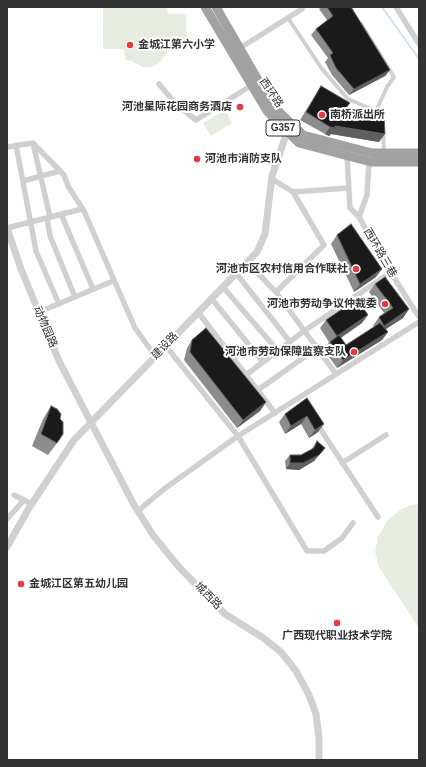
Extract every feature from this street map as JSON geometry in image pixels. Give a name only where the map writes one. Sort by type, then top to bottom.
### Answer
[{"type":"highway","name":"西环路","points":[[206,7],[266,111],[299,143],[369,161],[419,162]]},
{"type":"highway","name":"西环路","points":[[216,7],[273,106],[303,136],[372,153],[419,153]]},
{"type":"street","points":[[396,7],[419,44]]},
{"type":"street","points":[[240,48],[302,9]]},
{"type":"street","points":[[288,18],[322,69],[348,99],[376,111],[382,119],[384,153]]},
{"type":"street","points":[[357,18],[394,77],[387,87],[376,111]]},
{"type":"street","points":[[159,84],[175,103],[196,120],[252,85]]},
{"type":"street","name":"建设路","points":[[7,547],[32,504],[74,440],[257,252],[265,234],[272,179],[287,132]]},
{"type":"street","points":[[7,147],[33,143]]},
{"type":"street","points":[[33,143],[60,171],[82,209],[135,328],[155,356]]},
{"type":"street","points":[[33,143],[41,178],[50,236],[75,297]]},
{"type":"street","points":[[16,146],[32,222],[36,251],[59,304]]},
{"type":"street","points":[[347,156],[350,208],[359,217]]},
{"type":"street","name":"西环路三巷","points":[[369,161],[367,195],[359,217],[390,273],[419,317]]},
{"type":"street","points":[[23,181],[41,178],[60,171]]},
{"type":"street","points":[[272,179],[293,192],[324,245],[276,292]]},
{"type":"street","points":[[293,192],[348,188]]},
{"type":"street","points":[[7,228],[82,209]]},
{"type":"street","points":[[61,214],[94,289]]},
{"type":"street","name":"动物园路","points":[[7,228],[10,240],[59,362],[90,423]]},
{"type":"street","points":[[247,262],[276,292],[336,374]]},
{"type":"street","points":[[236,273],[290,342]]},
{"type":"street","points":[[246,375],[304,331],[390,273]]},
{"type":"street","points":[[38,312],[113,281]]},
{"type":"street","points":[[222,287],[278,351]]},
{"type":"street","points":[[211,298],[263,362]]},
{"type":"street","points":[[198,312],[275,413]]},
{"type":"street","points":[[138,511],[164,489],[238,436],[419,322]]},
{"type":"street","points":[[165,345],[238,436],[307,551],[324,551],[342,538],[352,523]]},
{"type":"street","points":[[258,390],[317,348]]},
{"type":"street","points":[[300,397],[304,404]]},
{"type":"street","points":[[313,417],[378,517]]},
{"type":"street","name":"城西路","points":[[90,423],[138,511],[153,535],[178,566],[225,614],[262,637],[280,652],[296,671],[309,695],[316,714],[319,738],[319,760]]},
{"type":"street","points":[[342,463],[386,436]]},
{"type":"street","points":[[14,495],[32,504]]},
{"type":"street","points":[[7,520],[24,500]]},
{"type":"shaded area","points":[[103,7],[167,7],[168,14],[186,14],[187,47],[167,47],[167,53],[159,63],[152,67],[142,67],[132,61],[125,60],[124,49],[103,49]]},
{"type":"shaded area","points":[[225,110],[232,123],[211,136],[203,123]]},
{"type":"shaded area","points":[[419,504],[419,628],[379,567],[375,552],[378,537],[387,521],[400,510],[411,505]]},
{"type":"building","points":[[327,7],[351,7],[390,70],[354,89],[336,68],[330,55],[333,53],[316,29],[333,16]]},
{"type":"building","points":[[321,86],[350,103],[345,109],[384,114],[385,134],[335,126],[335,128],[330,127],[306,112]]},
{"type":"building","points":[[351,224],[382,269],[360,284],[337,235]]},
{"type":"building","points":[[385,277],[409,309],[384,326],[379,317],[393,308],[375,284]]},
{"type":"building","points":[[357,299],[368,315],[337,336],[326,320]]},
{"type":"building","points":[[380,323],[388,332],[343,360],[330,342],[339,335],[346,345]]},
{"type":"building","points":[[206,328],[266,402],[243,420],[190,352],[192,340]]},
{"type":"building","points":[[307,398],[324,424],[315,430],[307,416],[291,426],[285,414]]},
{"type":"building","points":[[51,406],[57,409],[61,414],[60,419],[63,422],[63,434],[57,443],[41,434]]},
{"type":"building","points":[[317,441],[325,448],[319,455],[303,463],[290,463],[290,455],[301,455],[314,448]]},
{"type":"waterway","points":[[382,7],[419,59]]},
{"type":"place","name":"金城江第六小学","points":[[130,45]]},
{"type":"place","name":"河池星际花园商务酒店","points":[[240,107]]},
{"type":"place","name":"南桥派出所","points":[[322,115]]},
{"type":"place","name":"河池市消防支队","points":[[197,159]]},
{"type":"place","name":"河池市区农村信用合作联社","points":[[356,269]]},
{"type":"place","name":"河池市劳动争议仲裁委","points":[[385,304]]},
{"type":"place","name":"河池市劳动保障监察支队","points":[[354,352]]},
{"type":"place","name":"金城江区第五幼儿园","points":[[21,584]]},
{"type":"place","name":"广西现代职业技术学院","points":[[337,623]]}]
